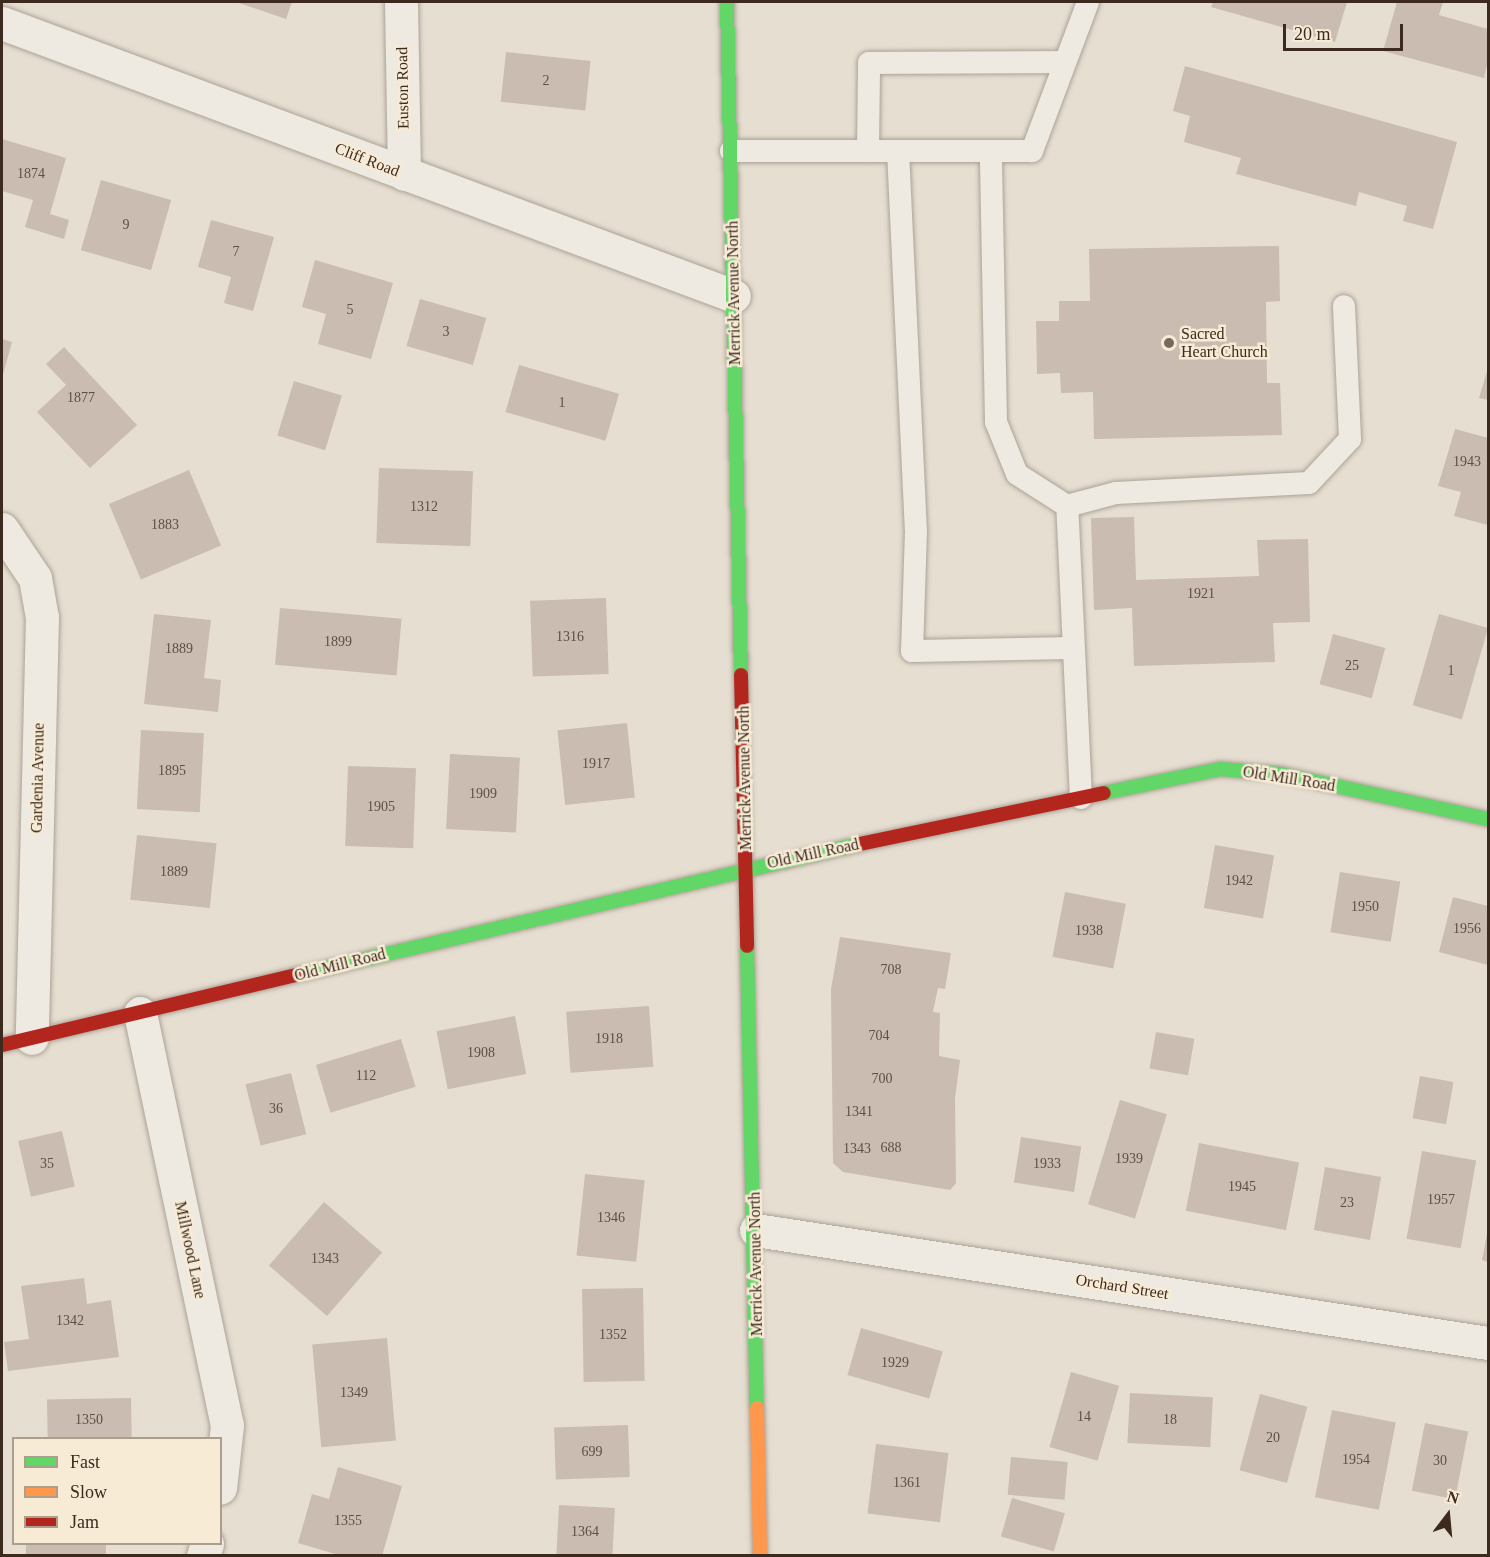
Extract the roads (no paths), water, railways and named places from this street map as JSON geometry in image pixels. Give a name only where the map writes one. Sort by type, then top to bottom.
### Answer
[{"type":"main road","name":"Merrick Avenue North","points":[[727,2],[756,1230],[760,1556]]},
{"type":"main road","name":"Old Mill Road","points":[[17,1042],[747,867],[1220,769],[1281,774],[1488,819]]},
{"type":"street","name":"Euston Road","points":[[400,2],[404,174]]},
{"type":"street","name":"Cliff Road","points":[[2,22],[734,296]]},
{"type":"street","name":"Gardenia Avenue","points":[[2,529],[34,578],[42,616],[17,1042]]},
{"type":"street","name":"Millwood Lane","points":[[140,1013],[227,1425],[222,1470]]},
{"type":"street","name":"Orchard Street","points":[[756,1230],[1488,1343]]},
{"type":"lane","points":[[730,151],[1032,151],[1088,2]]},
{"type":"lane","points":[[868,151],[869,63],[1065,62]]},
{"type":"lane","points":[[898,151],[916,531],[912,651],[1073,648]]},
{"type":"lane","points":[[991,151],[996,422],[1017,474],[1067,506],[1116,493],[1309,483],[1350,439],[1344,306]]},
{"type":"lane","points":[[1067,506],[1081,798]]},
{"type":"place","name":"Sacred Heart Church","points":[[1169,343]]}]
